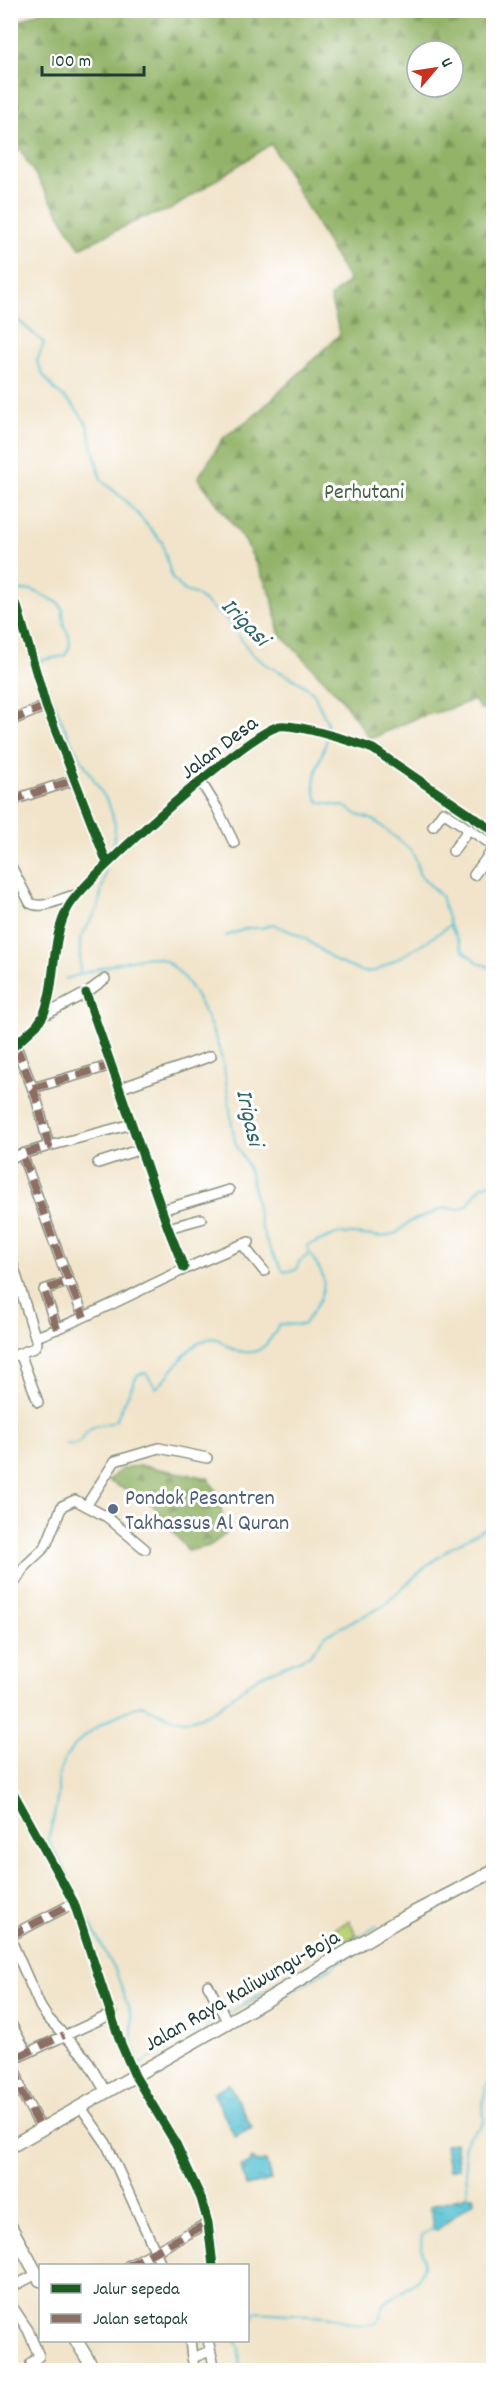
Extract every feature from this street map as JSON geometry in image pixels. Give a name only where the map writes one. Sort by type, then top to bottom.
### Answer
[{"type":"main road","name":"Jalan Raya Kaliwungu-Boja","points":[[10,2147],[396,1922],[494,1870]]},
{"type":"main road","points":[[10,2226],[39,2277]]},
{"type":"main road","points":[[77,2342],[93,2370]]},
{"type":"street","points":[[10,599],[17,606],[46,706],[74,780],[109,860]]},
{"type":"street","points":[[10,721],[46,706]]},
{"type":"street","name":"Jalan Desa","points":[[43,1016],[58,934],[63,918],[77,895],[109,860],[201,782],[272,728],[282,726],[322,734],[373,749],[494,831]]},
{"type":"street","points":[[10,801],[74,780]]},
{"type":"street","points":[[201,782],[234,843]]},
{"type":"street","points":[[447,798],[441,808],[443,812],[494,847],[474,875]]},
{"type":"street","points":[[433,826],[443,812]]},
{"type":"street","points":[[453,851],[469,829]]},
{"type":"street","points":[[10,864],[30,903],[34,906],[42,906],[61,898],[77,895]]},
{"type":"street","points":[[49,1146],[33,1088],[13,1048],[43,1016],[86,993],[105,979]]},
{"type":"street","points":[[86,993],[184,1268]]},
{"type":"street","points":[[121,1089],[211,1056]]},
{"type":"street","points":[[33,1088],[112,1065]]},
{"type":"street","points":[[10,1158],[132,1124]]},
{"type":"street","points":[[98,1162],[141,1149]]},
{"type":"street","points":[[22,1154],[84,1317]]},
{"type":"street","points":[[162,1210],[229,1190]]},
{"type":"street","points":[[168,1228],[201,1219]]},
{"type":"street","points":[[36,1337],[114,1304],[184,1268],[245,1243],[264,1271]]},
{"type":"street","points":[[10,1255],[14,1280],[36,1337],[37,1346],[10,1357]]},
{"type":"street","points":[[57,1329],[44,1290],[69,1281]]},
{"type":"street","points":[[20,1353],[38,1402]]},
{"type":"street","points":[[86,1506],[115,1461],[159,1448],[207,1458]]},
{"type":"street","points":[[10,1590],[25,1566],[47,1543],[62,1506],[75,1500],[107,1517],[145,1549]]},
{"type":"street","points":[[10,1787],[14,1798],[75,1903],[135,2076],[176,2144],[201,2198],[208,2223],[213,2264]]},
{"type":"street","points":[[75,1903],[10,1937],[40,2006],[85,2057],[105,2092]]},
{"type":"street","points":[[208,1985],[227,2021]]},
{"type":"street","points":[[41,2128],[13,2071],[14,2059],[112,2014]]},
{"type":"street","points":[[10,2022],[27,2053]]},
{"type":"street","points":[[80,2106],[106,2143],[162,2264]]},
{"type":"street","points":[[130,2264],[208,2223]]},
{"type":"street","points":[[10,2288],[39,2277]]},
{"type":"street","points":[[10,2303],[32,2337],[39,2356],[31,2363],[33,2370]]},
{"type":"street","points":[[190,2342],[195,2370]]},
{"type":"street","points":[[192,2358],[209,2345],[215,2370]]},
{"type":"green space","name":"Perhutani","points":[[43,10],[160,10],[202,13],[202,10],[493,11],[493,711],[480,709],[474,700],[419,717],[370,739],[341,698],[279,633],[272,597],[245,541],[198,478],[224,437],[255,415],[340,334],[330,297],[349,281],[271,144],[170,210],[142,218],[80,248],[11,135],[10,26]]},
{"type":"green space","points":[[143,1466],[208,1478],[218,1494],[226,1534],[209,1546],[188,1551],[152,1504],[109,1481],[116,1473],[124,1469]]},
{"type":"green space","points":[[349,1921],[357,1935],[334,1949],[325,1934]]},
{"type":"water","points":[[229,2084],[252,2128],[235,2137],[213,2092]]},
{"type":"water","points":[[455,2143],[459,2168],[449,2170],[445,2145]]},
{"type":"water","points":[[252,2159],[258,2162],[266,2161],[271,2180],[246,2186],[241,2166],[249,2164]]},
{"type":"water","points":[[473,2196],[474,2201],[437,2230],[433,2229],[430,2206]]},
{"type":"waterway","name":"Irigasi","points":[[10,317],[18,320],[44,343],[37,361],[43,375],[56,391],[74,406],[87,424],[101,480],[125,500],[162,542],[172,578],[185,591],[195,594],[226,619],[252,654],[313,692],[327,722],[327,730]]},
{"type":"waterway","name":"Irigasi","points":[[10,591],[32,590],[59,603],[63,611],[64,626],[70,645],[65,656],[42,660],[37,666]]},
{"type":"waterway","name":"Irigasi","points":[[43,679],[72,744],[109,804],[115,825],[113,854]]},
{"type":"waterway","name":"Irigasi","points":[[327,739],[315,778],[314,786],[319,802],[346,807],[358,815],[374,820],[411,850],[417,862],[419,874],[441,896],[450,925],[463,951],[479,963],[494,969]]},
{"type":"waterway","name":"Irigasi","points":[[80,974],[80,939],[98,908],[106,869]]},
{"type":"waterway","name":"Irigasi","points":[[226,936],[248,928],[262,928],[273,924],[303,937],[337,962],[363,972],[376,971],[423,944],[450,925]]},
{"type":"waterway","name":"Irigasi","points":[[65,979],[125,961],[150,957],[158,958],[169,964],[180,974],[200,1003],[220,1051],[235,1141],[250,1173],[260,1224],[267,1243],[284,1272],[296,1270],[299,1262],[308,1255]]},
{"type":"waterway","name":"Irigasi","points":[[66,1444],[76,1444],[93,1427],[116,1420],[138,1374],[146,1373],[156,1388],[197,1344],[214,1338],[242,1352],[256,1351],[267,1344],[279,1324],[303,1325],[320,1300],[324,1286],[321,1272],[307,1246],[336,1234],[383,1237],[397,1233],[409,1222],[444,1208],[460,1209],[468,1205],[482,1186],[494,1182]]},
{"type":"waterway","points":[[222,2017],[138,2065],[132,2043],[132,2018],[116,1972],[81,1907],[69,1877],[48,1841],[58,1797],[58,1779],[63,1763],[79,1741],[103,1723],[141,1705],[174,1719],[188,1720],[216,1709],[258,1677],[310,1655],[326,1635],[383,1606],[425,1567],[452,1547],[494,1523]]},
{"type":"waterway","points":[[388,1934],[439,1907]]},
{"type":"waterway","points":[[227,2014],[377,1926]]},
{"type":"waterway","points":[[140,2080],[352,1955]]},
{"type":"waterway","points":[[468,2197],[464,2147],[469,2136],[484,2121],[483,2101],[487,2085],[494,2073]]},
{"type":"waterway","points":[[213,2227],[216,2251]]},
{"type":"waterway","points":[[249,2328],[254,2312],[326,2316],[361,2325],[376,2323],[381,2318],[383,2304],[408,2287],[423,2271],[422,2235],[434,2228]]},
{"type":"waterway","points":[[236,2342],[239,2349],[240,2370]]},
{"type":"marked path","points":[[10,99],[15,106]]},
{"type":"marked path","points":[[10,721],[46,706]]},
{"type":"marked path","points":[[10,801],[74,780]]},
{"type":"marked path","points":[[16,1046],[36,1097],[49,1146],[22,1154],[84,1317]]},
{"type":"marked path","points":[[33,1088],[112,1065]]},
{"type":"marked path","points":[[10,1281],[17,1279]]},
{"type":"marked path","points":[[57,1329],[44,1290],[69,1281]]},
{"type":"marked path","points":[[10,1936],[74,1903]]},
{"type":"marked path","points":[[10,2075],[16,2058],[64,2035]]},
{"type":"marked path","points":[[15,2067],[22,2093],[41,2128]]},
{"type":"marked path","points":[[132,2264],[208,2223]]},
{"type":"cycle path","points":[[10,599],[17,606],[46,706],[107,863]]},
{"type":"cycle path","points":[[10,1050],[37,1025],[43,1016],[51,989],[56,947],[63,919],[69,906],[82,890],[136,837],[205,777],[263,734],[280,726],[312,731],[373,749],[494,831]]},
{"type":"cycle path","points":[[86,993],[184,1268]]},
{"type":"cycle path","points":[[10,1787],[74,1903],[121,2044],[135,2076],[176,2144],[201,2198],[208,2223],[213,2264]]},
{"type":"place","name":"Pondok Pesantren Takhassus Al Quran","points":[[113,1509]]}]
